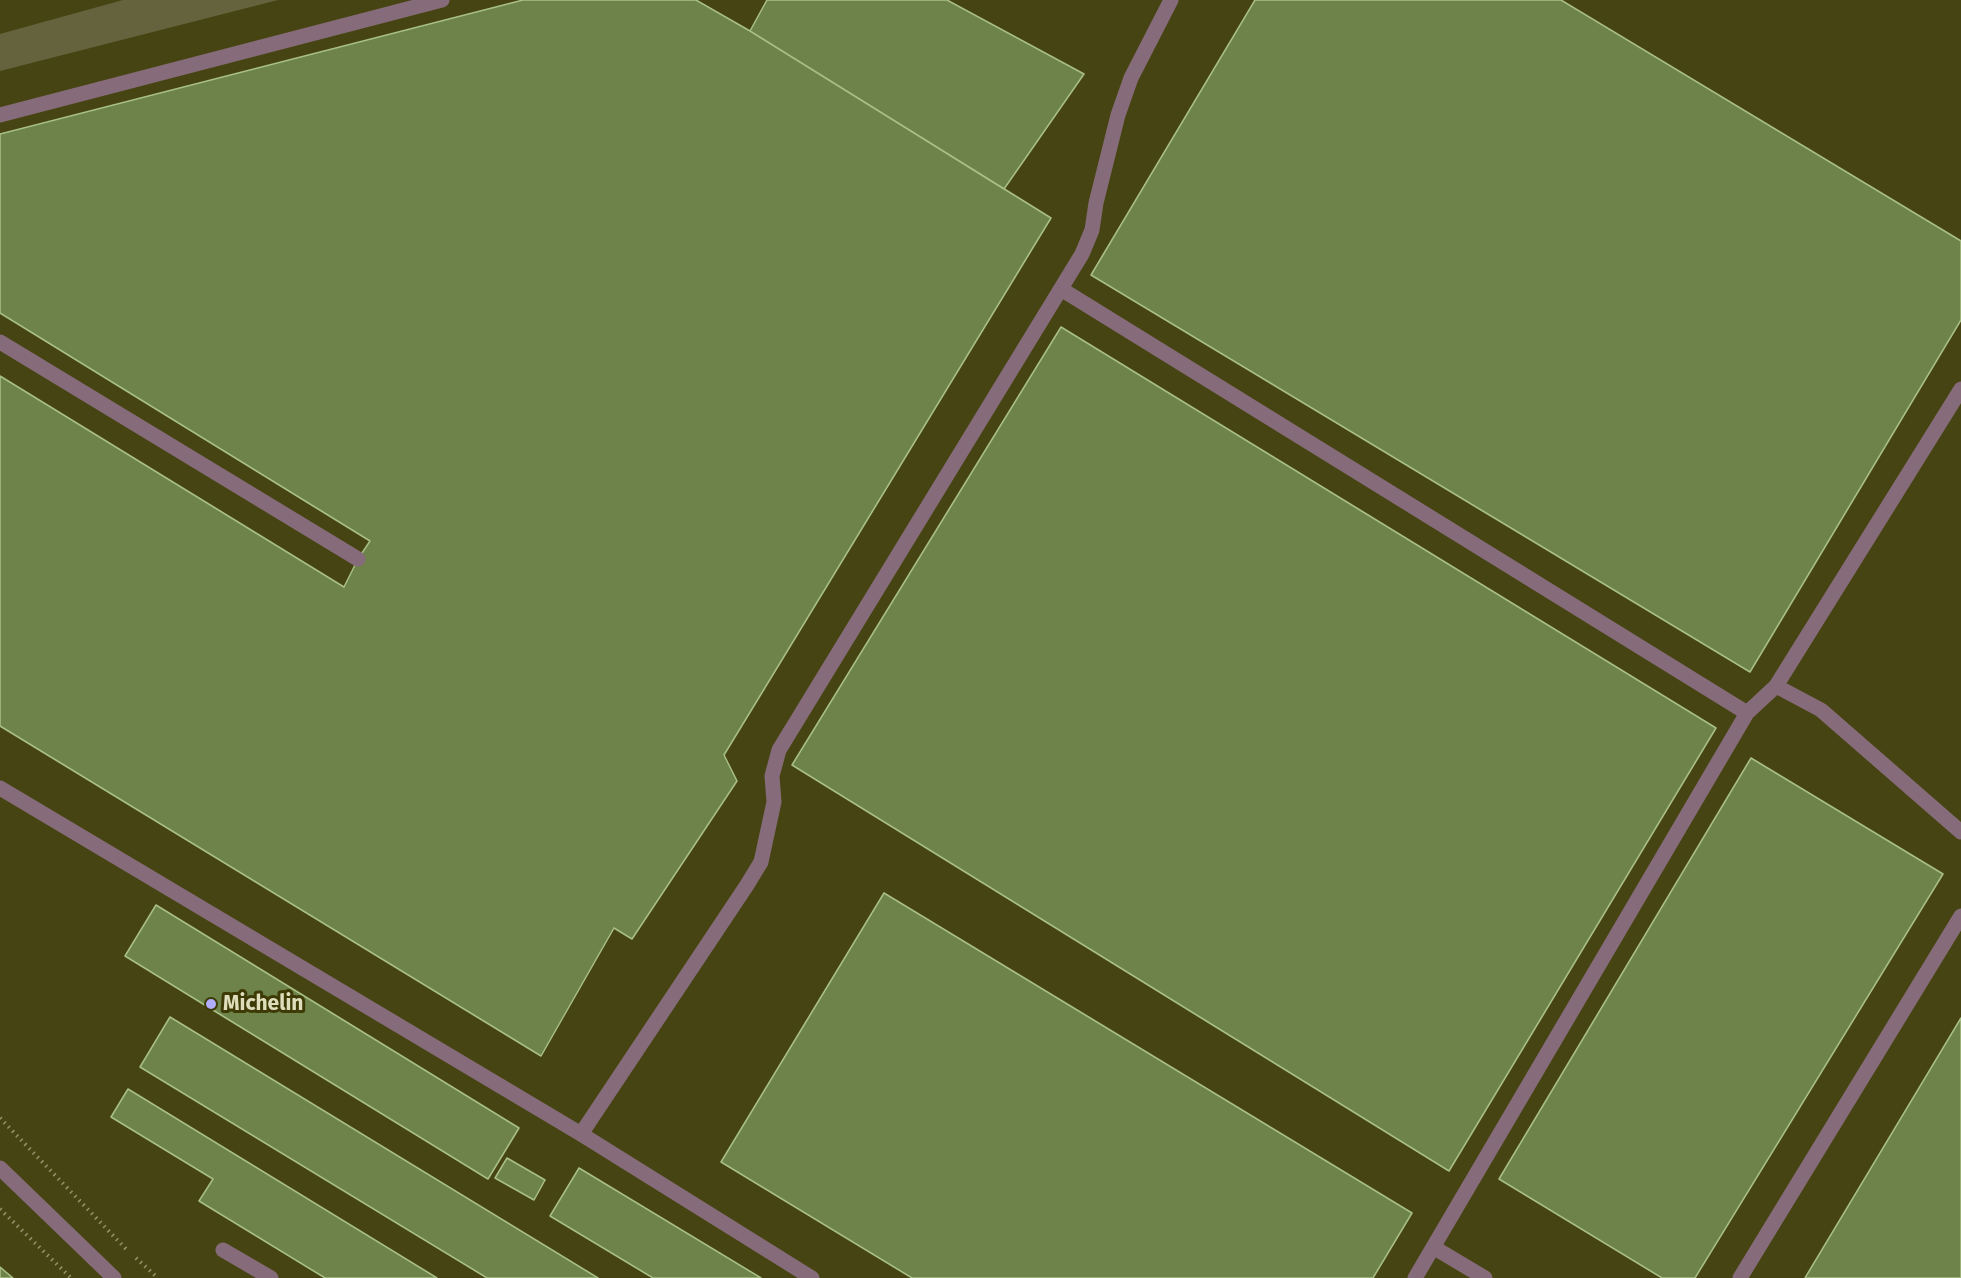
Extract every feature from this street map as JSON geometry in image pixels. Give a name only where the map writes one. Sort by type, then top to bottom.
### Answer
[{"type":"street","points":[[0,115],[442,0]]},
{"type":"street","points":[[581,1134],[761,862],[774,802],[771,776],[784,740],[1082,254],[1092,230],[1096,203],[1118,115],[1131,78],[1171,0]]},
{"type":"street","points":[[1061,289],[1747,713]]},
{"type":"street","points":[[0,342],[358,559]]},
{"type":"street","points":[[1415,1278],[1747,713],[1776,686],[1961,389]]},
{"type":"street","points":[[1776,686],[1821,710],[1961,832]]},
{"type":"street","points":[[0,788],[581,1134],[812,1278]]},
{"type":"street","points":[[1740,1278],[1961,916]]},
{"type":"street","points":[[0,1168],[114,1278]]},
{"type":"street","points":[[1433,1247],[1485,1278]]},
{"type":"street","points":[[223,1250],[271,1278]]},
{"type":"path","points":[[0,1118],[137,1260],[158,1278]]},
{"type":"path","points":[[0,1209],[71,1278]]},
{"type":"shaded area","points":[[123,0],[278,0],[0,71],[0,34]]},
{"type":"building","points":[[523,0],[696,0],[750,31],[1051,218],[724,755],[737,781],[632,939],[614,928],[541,1056],[0,726],[0,376],[344,587],[370,541],[0,313],[0,134]]},
{"type":"building","points":[[767,0],[947,0],[1084,74],[1004,189],[750,31]]},
{"type":"building","points":[[1255,0],[1561,0],[1961,241],[1961,320],[1750,672],[1091,275]]},
{"type":"building","points":[[1061,327],[1716,728],[1449,1171],[792,765]]},
{"type":"building","points":[[1751,758],[1943,874],[1695,1278],[1662,1278],[1499,1179]]},
{"type":"building","points":[[884,893],[1412,1213],[1373,1278],[912,1278],[721,1162]]},
{"type":"building","points":[[156,905],[519,1128],[488,1179],[125,956]]},
{"type":"building","points":[[170,1017],[598,1278],[487,1278],[140,1067]]},
{"type":"building","points":[[1961,1018],[1961,1278],[1805,1278]]},
{"type":"building","points":[[128,1089],[437,1278],[325,1278],[199,1201],[213,1179],[111,1117]]},
{"type":"building","points":[[507,1158],[545,1180],[534,1200],[495,1178]]},
{"type":"building","points":[[579,1168],[761,1278],[653,1278],[550,1216]]},
{"type":"building","points":[[0,1267],[13,1278],[0,1278]]},
{"type":"place","name":"Michelin","points":[[211,1004]]}]
